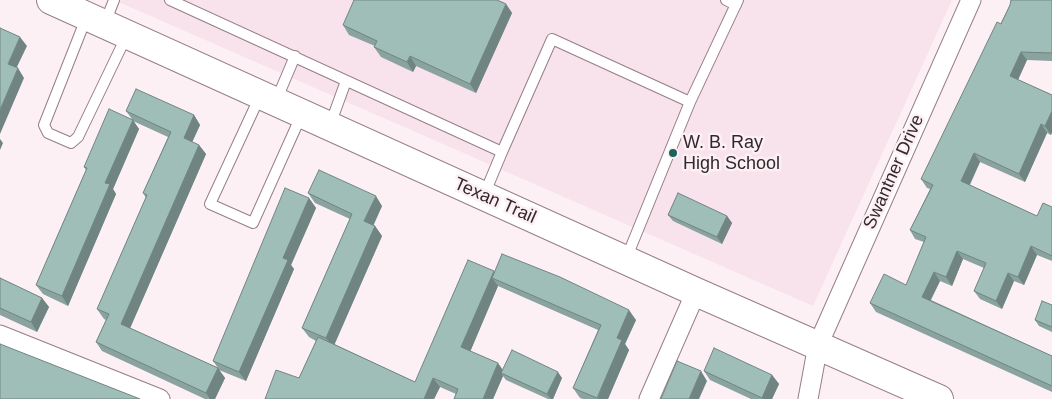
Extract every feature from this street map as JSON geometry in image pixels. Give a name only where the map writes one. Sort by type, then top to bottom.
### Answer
[{"type":"street","name":"Texan Trail","points":[[52,0],[108,19],[302,114],[696,292],[939,399]]},
{"type":"street","name":"Swantner Drive","points":[[808,399],[818,345],[971,0]]},
{"type":"street","points":[[649,399],[696,292]]},
{"type":"street","points":[[0,335],[160,399]]},
{"type":"lane","points":[[170,0],[502,152]]},
{"type":"lane","points":[[625,260],[690,102],[734,2]]},
{"type":"lane","points":[[108,19],[78,137],[71,143],[48,133],[44,124],[108,19]]},
{"type":"lane","points":[[484,196],[552,39],[690,102]]},
{"type":"lane","points":[[295,56],[268,98],[210,204],[253,222],[302,114]]},
{"type":"lane","points":[[330,126],[346,81]]},
{"type":"shaded area","name":"W. B. Ray High School","points":[[114,0],[952,0],[813,306]]},
{"type":"building","points":[[354,0],[497,0],[506,4],[470,84],[410,56],[407,62],[374,47],[377,41],[343,25]]},
{"type":"building","points":[[1011,0],[1052,0],[1052,53],[1021,52],[1010,76],[1052,95],[1052,111],[1045,126],[1041,124],[1019,174],[974,153],[961,181],[1037,216],[1043,203],[1052,207],[1052,256],[1031,246],[1018,277],[1008,273],[996,301],[974,291],[986,263],[957,251],[946,277],[934,272],[922,297],[1052,356],[1052,386],[870,303],[884,274],[906,285],[926,237],[910,230],[933,185],[921,179],[997,22],[1001,24]]},
{"type":"building","points":[[0,28],[20,37],[8,64],[18,68],[0,110]]},
{"type":"building","points":[[136,89],[194,115],[184,138],[199,145],[121,324],[218,368],[206,393],[96,342],[109,314],[97,309],[147,195],[143,193],[171,132],[126,111]]},
{"type":"building","points":[[109,109],[133,120],[105,183],[110,184],[62,296],[36,285],[87,168],[84,167]]},
{"type":"building","points":[[319,170],[376,196],[364,221],[375,226],[326,338],[302,328],[352,214],[308,193]]},
{"type":"building","points":[[285,188],[309,198],[283,258],[288,260],[239,372],[213,361]]},
{"type":"building","points":[[678,193],[727,216],[717,237],[668,215]]},
{"type":"building","points":[[502,254],[560,277],[629,310],[617,338],[622,340],[597,398],[573,388],[601,325],[492,278]]},
{"type":"building","points":[[468,260],[494,271],[461,347],[498,363],[483,399],[454,399],[458,389],[433,378],[424,399],[265,399],[276,370],[299,378],[318,337],[415,382]]},
{"type":"building","points":[[0,278],[42,298],[31,322],[0,308]]},
{"type":"building","points":[[1042,301],[1052,305],[1052,327],[1035,320]]},
{"type":"building","points":[[0,344],[140,399],[0,399]]},
{"type":"building","points":[[714,348],[772,375],[762,398],[704,371]]},
{"type":"building","points":[[512,350],[558,372],[547,394],[501,373]]},
{"type":"building","points":[[677,361],[701,371],[689,399],[661,399]]},
{"type":"place","name":"W. B. Ray High School","points":[[673,153]]}]
